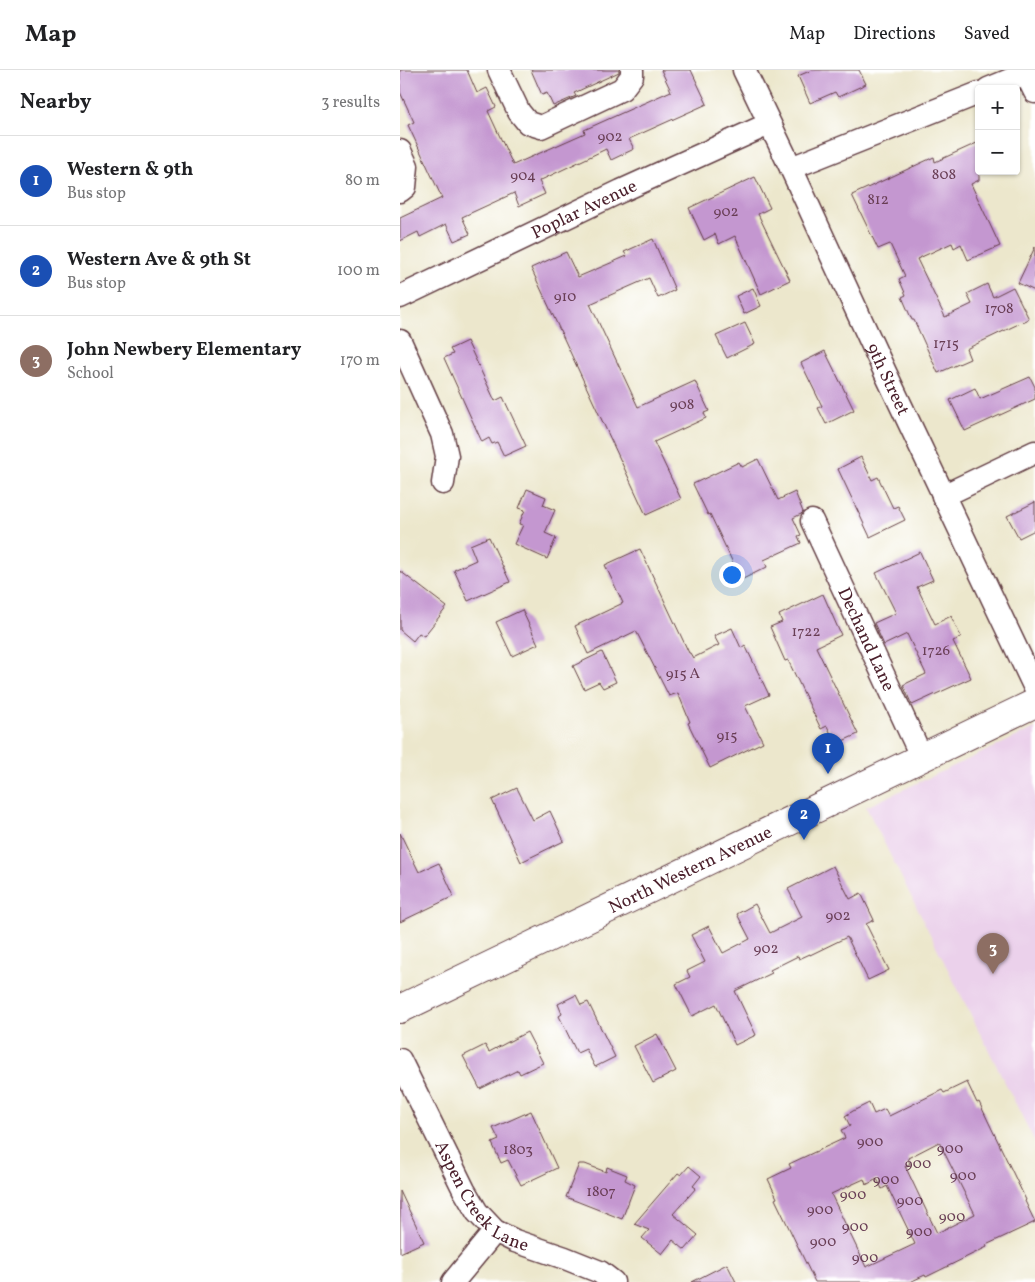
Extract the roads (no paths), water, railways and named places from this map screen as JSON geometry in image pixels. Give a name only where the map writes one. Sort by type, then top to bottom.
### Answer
[{"type":"main road","name":"North Western Avenue","points":[[400,1009],[1035,703]]},
{"type":"street","points":[[499,70],[519,112],[528,123],[541,127],[622,89],[632,76],[632,70]]},
{"type":"street","name":"9th Street","points":[[744,70],[1035,688]]},
{"type":"street","points":[[1004,85],[1032,78]]},
{"type":"street","points":[[791,168],[975,94]]},
{"type":"street","name":"Poplar Avenue","points":[[400,297],[621,191],[769,124]]},
{"type":"street","points":[[400,151],[407,166],[405,187],[400,191]]},
{"type":"street","points":[[400,341],[442,434],[447,456],[443,484]]},
{"type":"street","points":[[943,496],[1035,452]]},
{"type":"street","name":"Dechand Lane","points":[[812,521],[922,758]]},
{"type":"street","name":"Aspen Creek Lane","points":[[400,1060],[464,1190],[477,1212],[495,1231],[515,1241],[600,1272],[613,1282]]},
{"type":"street","points":[[453,1282],[495,1231]]},
{"type":"place","name":"Western & 9th","points":[[828,774]]},
{"type":"place","name":"Western Ave & 9th St","points":[[804,840]]},
{"type":"place","name":"John Newbery Elementary","points":[[993,974]]}]
